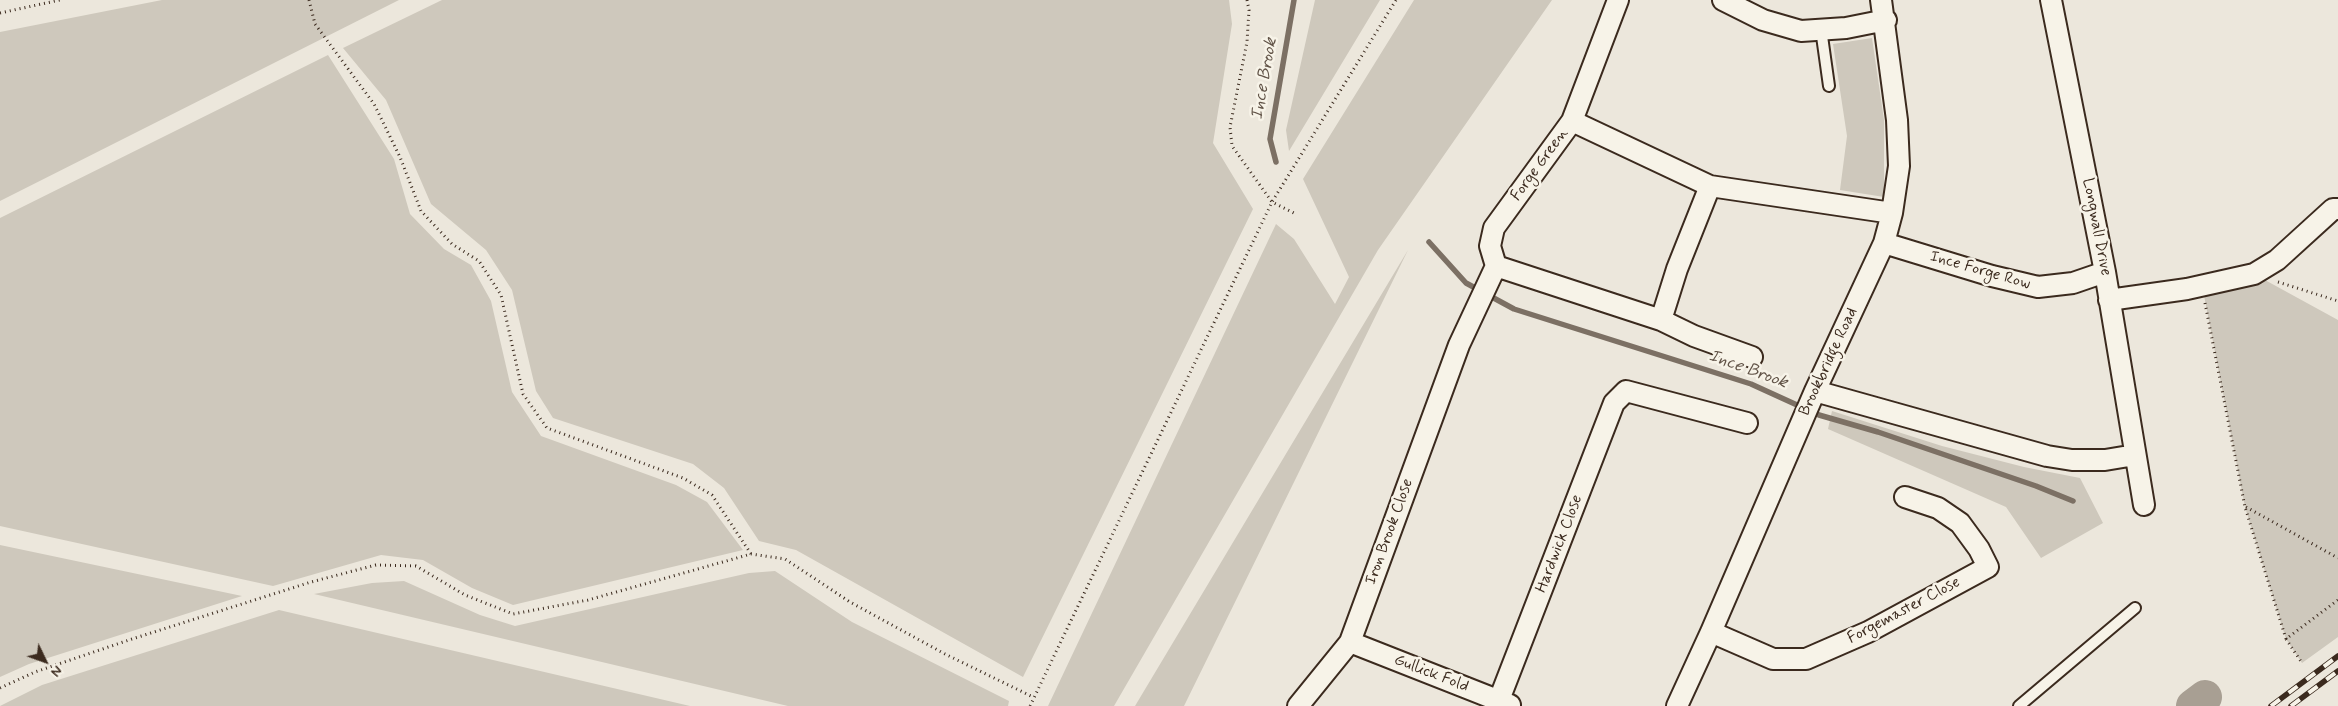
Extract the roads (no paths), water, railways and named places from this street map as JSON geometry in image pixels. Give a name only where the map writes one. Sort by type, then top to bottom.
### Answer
[{"type":"street","points":[[1572,121],[1618,0]]},
{"type":"street","points":[[1723,0],[1763,20],[1801,31],[1846,28],[1886,20]]},
{"type":"street","name":"Brookbridge Road","points":[[1677,706],[1712,632],[1813,395],[1884,243],[1892,213],[1898,166],[1898,120],[1882,0]]},
{"type":"street","name":"Longwall Drive","points":[[2051,0],[2105,272],[2144,505]]},
{"type":"street","name":"Forge Green","points":[[1494,269],[1490,246],[1494,228],[1572,121],[1600,136],[1710,186],[1892,213]]},
{"type":"street","points":[[1661,320],[1677,269],[1710,186]]},
{"type":"street","points":[[2109,300],[2195,287],[2254,274],[2276,260],[2333,209],[2338,209]]},
{"type":"street","name":"Ince Forge Row","points":[[1884,243],[1992,276],[2038,287],[2073,282],[2105,272]]},
{"type":"street","points":[[1494,269],[1661,320],[1694,336],[1752,356]]},
{"type":"street","name":"Iron Brook Close","points":[[1298,706],[1350,642],[1459,345],[1494,269]]},
{"type":"street","name":"Hardwick Close","points":[[1505,703],[1614,403],[1626,391],[1747,423]]},
{"type":"street","points":[[1813,395],[2048,456],[2072,460],[2105,460],[2135,455]]},
{"type":"street","name":"Forgemaster Close","points":[[1712,632],[1773,660],[1806,659],[1868,632],[1988,567],[1979,549],[1960,523],[1938,508],[1904,497]]},
{"type":"street","name":"Gullick Fold","points":[[1350,642],[1505,703]]},
{"type":"lane","points":[[1821,30],[1829,86]]},
{"type":"lane","points":[[2019,706],[2135,608]]},
{"type":"waterway","name":"Ince Brook","points":[[1276,162],[1270,139],[1294,0]]},
{"type":"waterway","name":"Ince Brook","points":[[1429,242],[1466,283],[1514,309],[1751,384],[1819,415],[1878,432],[2036,486],[2073,501]]},
{"type":"waterway","points":[[2193,706],[2205,697]]},
{"type":"railway","points":[[2271,706],[2338,656]]},
{"type":"railway","points":[[2291,706],[2338,671]]}]
